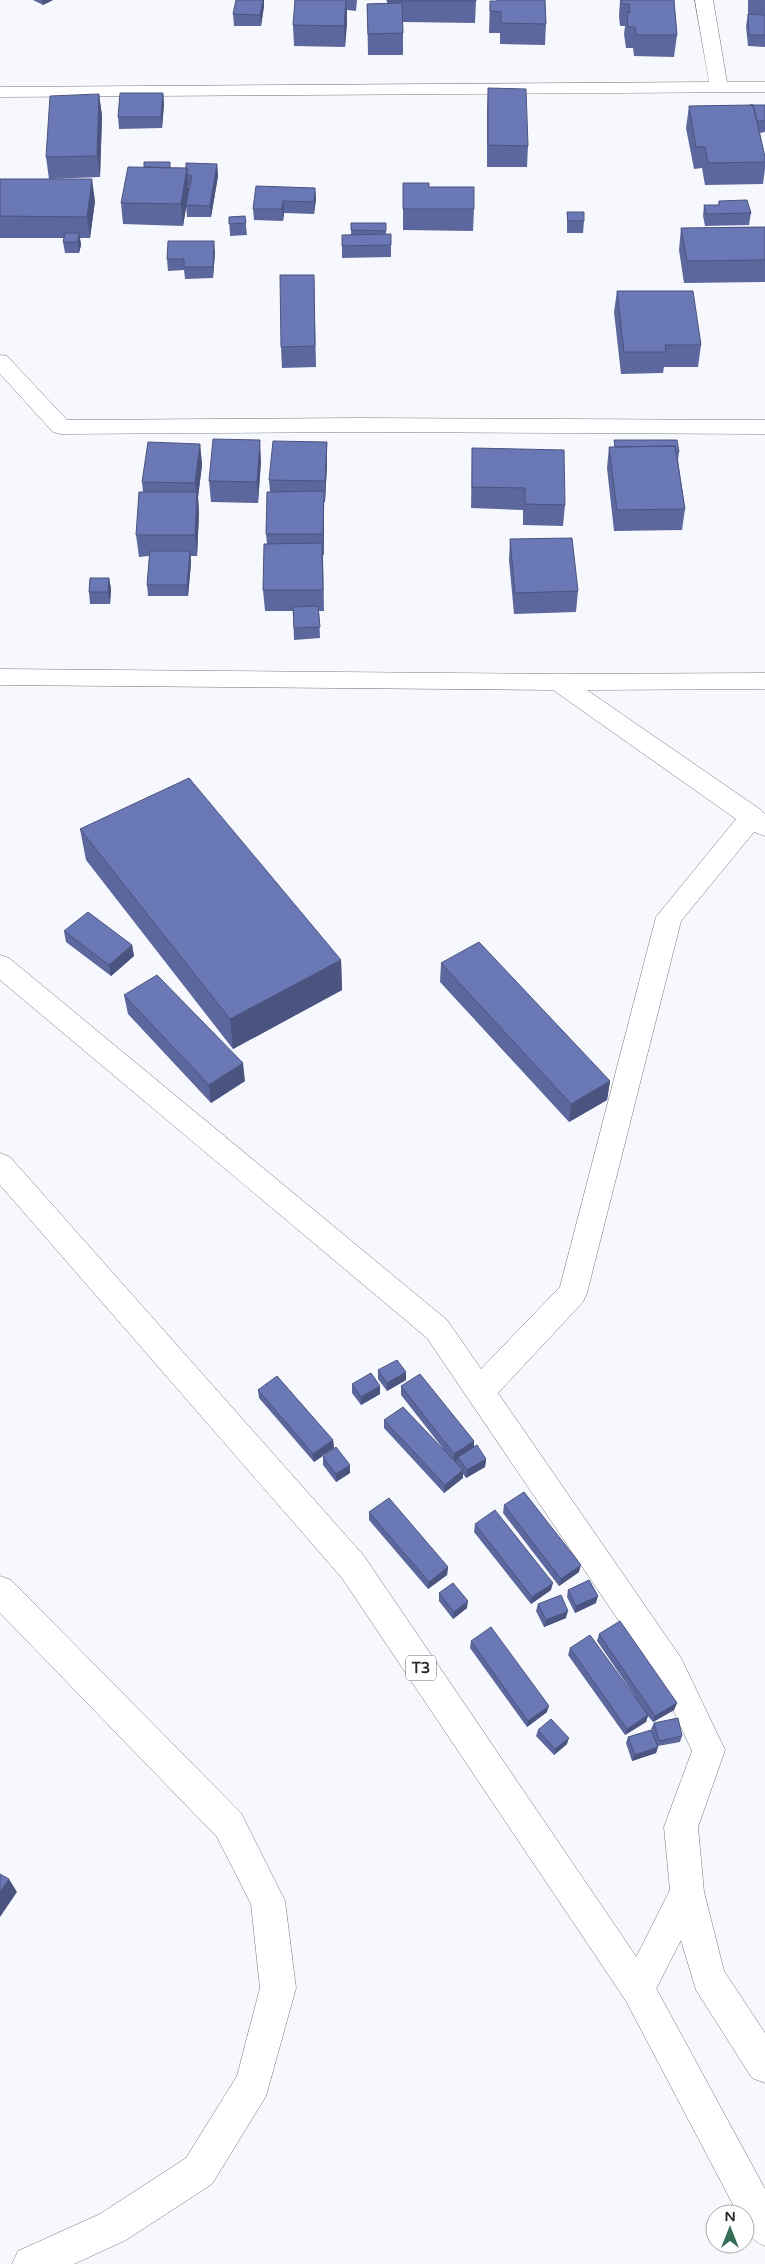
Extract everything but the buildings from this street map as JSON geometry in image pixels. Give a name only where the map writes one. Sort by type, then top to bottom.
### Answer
[{"type":"main road","points":[[704,0],[718,87]]},
{"type":"main road","points":[[0,92],[765,88]]},
{"type":"main road","points":[[0,361],[61,427],[358,425],[765,427]]},
{"type":"main road","points":[[0,677],[558,682],[765,681]]},
{"type":"main road","points":[[480,1391],[573,1293],[669,917],[758,822],[558,682]]},
{"type":"main road","points":[[0,965],[54,1012],[437,1329],[670,1669],[709,1750],[681,1827],[687,1892],[708,1978],[765,2065]]},
{"type":"main road","name":"T3","points":[[0,1165],[353,1567],[638,1989],[765,2227]]},
{"type":"main road","points":[[0,1591],[229,1825],[268,1901],[278,1988],[253,2083],[199,2170],[113,2227],[31,2264]]},
{"type":"main road","points":[[638,1989],[687,1892]]}]
